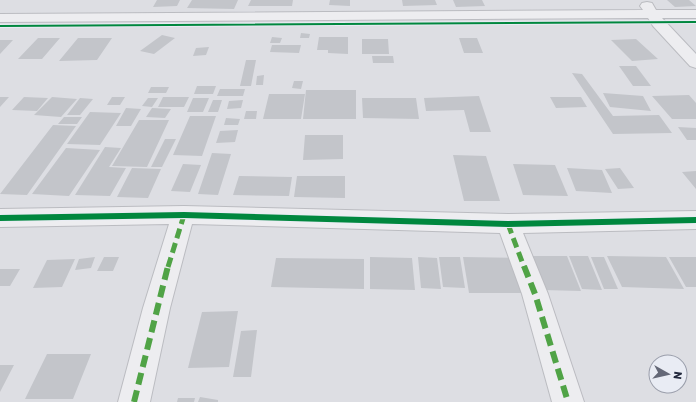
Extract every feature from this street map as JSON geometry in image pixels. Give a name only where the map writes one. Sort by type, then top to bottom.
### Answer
[{"type":"street","points":[[0,14],[11,5]]},
{"type":"street","points":[[655,13],[696,48]]},
{"type":"street","points":[[655,13],[696,63]]},
{"type":"street","points":[[0,18],[655,13],[696,14]]},
{"type":"street","points":[[0,26],[655,13],[696,22]]},
{"type":"street","points":[[0,218],[184,216],[508,224],[696,220]]},
{"type":"street","points":[[134,402],[150,330],[184,216]]},
{"type":"street","points":[[508,224],[535,294],[568,402]]},
{"type":"building","points":[[157,0],[180,0],[177,6],[153,7]]},
{"type":"building","points":[[192,0],[238,0],[234,9],[187,8]]},
{"type":"building","points":[[251,0],[293,0],[292,6],[248,6]]},
{"type":"building","points":[[330,0],[350,0],[350,6],[329,5]]},
{"type":"building","points":[[402,0],[435,0],[437,5],[403,6]]},
{"type":"building","points":[[453,0],[482,0],[485,6],[456,7]]},
{"type":"building","points":[[667,0],[689,0],[696,6],[675,7]]},
{"type":"building","points":[[301,33],[310,34],[309,38],[300,38]]},
{"type":"building","points":[[162,35],[175,38],[154,54],[140,51]]},
{"type":"building","points":[[272,37],[282,38],[280,43],[270,43]]},
{"type":"building","points":[[319,37],[348,37],[348,54],[328,53],[328,50],[317,50]]},
{"type":"building","points":[[38,38],[60,38],[42,59],[18,59]]},
{"type":"building","points":[[78,38],[112,38],[97,60],[59,61]]},
{"type":"building","points":[[459,38],[477,38],[483,53],[464,53]]},
{"type":"building","points":[[362,39],[388,39],[389,54],[362,54]]},
{"type":"building","points":[[636,39],[658,59],[632,61],[611,40]]},
{"type":"building","points":[[0,40],[13,40],[0,54]]},
{"type":"building","points":[[272,45],[301,45],[299,53],[270,52]]},
{"type":"building","points":[[209,47],[206,55],[193,56],[196,48]]},
{"type":"building","points":[[372,56],[393,56],[394,63],[373,63]]},
{"type":"building","points":[[246,60],[256,60],[251,86],[240,86]]},
{"type":"building","points":[[619,66],[636,66],[651,86],[633,86]]},
{"type":"building","points":[[572,73],[582,74],[613,116],[659,115],[672,133],[613,134]]},
{"type":"building","points":[[264,75],[263,85],[256,85],[257,76]]},
{"type":"building","points":[[294,81],[303,81],[301,89],[292,88]]},
{"type":"building","points":[[197,86],[216,86],[213,94],[194,94]]},
{"type":"building","points":[[151,87],[169,87],[166,93],[148,93]]},
{"type":"building","points":[[220,89],[245,89],[243,96],[217,96]]},
{"type":"building","points":[[306,90],[356,90],[356,119],[303,119]]},
{"type":"building","points":[[603,93],[643,96],[651,111],[610,107]]},
{"type":"building","points":[[269,94],[305,94],[301,119],[263,119]]},
{"type":"building","points":[[689,95],[696,103],[696,119],[672,119],[652,96]]},
{"type":"building","points":[[479,96],[491,132],[470,132],[464,110],[426,111],[424,98]]},
{"type":"building","points":[[0,97],[9,97],[0,107]]},
{"type":"building","points":[[24,97],[48,98],[37,111],[12,110]]},
{"type":"building","points":[[52,97],[77,99],[61,117],[34,115]]},
{"type":"building","points":[[112,97],[125,97],[120,105],[107,105]]},
{"type":"building","points":[[163,97],[189,97],[184,107],[158,107]]},
{"type":"building","points":[[550,97],[581,97],[587,107],[556,108]]},
{"type":"building","points":[[80,98],[93,99],[80,115],[67,115]]},
{"type":"building","points":[[148,98],[158,98],[152,107],[142,106]]},
{"type":"building","points":[[193,98],[209,98],[203,112],[187,112]]},
{"type":"building","points":[[362,98],[416,98],[419,119],[363,118]]},
{"type":"building","points":[[213,100],[222,100],[218,112],[208,112]]},
{"type":"building","points":[[243,100],[241,108],[227,109],[229,101]]},
{"type":"building","points":[[126,108],[141,109],[131,126],[116,126]]},
{"type":"building","points":[[152,108],[171,109],[165,118],[146,117]]},
{"type":"building","points":[[246,111],[257,111],[256,119],[244,119]]},
{"type":"building","points":[[90,112],[121,113],[100,145],[67,144]]},
{"type":"building","points":[[190,116],[216,116],[202,156],[173,155]]},
{"type":"building","points":[[64,117],[82,117],[77,124],[58,124]]},
{"type":"building","points":[[226,118],[240,119],[238,125],[224,125]]},
{"type":"building","points":[[139,120],[169,120],[147,167],[112,166]]},
{"type":"building","points":[[53,125],[76,126],[27,195],[0,194]]},
{"type":"building","points":[[678,127],[696,128],[696,140],[687,140]]},
{"type":"building","points":[[238,130],[235,142],[216,143],[220,131]]},
{"type":"building","points":[[305,135],[343,135],[343,159],[303,160]]},
{"type":"building","points":[[165,139],[176,139],[162,167],[151,167]]},
{"type":"building","points":[[105,147],[121,148],[109,167],[126,168],[110,196],[75,195]]},
{"type":"building","points":[[66,148],[100,150],[69,196],[32,194]]},
{"type":"building","points":[[212,153],[231,154],[218,195],[198,194]]},
{"type":"building","points":[[453,155],[486,156],[500,201],[464,201]]},
{"type":"building","points":[[183,164],[201,165],[190,192],[171,191]]},
{"type":"building","points":[[513,164],[555,165],[568,196],[523,195]]},
{"type":"building","points":[[132,168],[161,169],[148,198],[117,197]]},
{"type":"building","points":[[567,168],[602,170],[612,193],[576,191]]},
{"type":"building","points":[[620,168],[634,188],[618,189],[605,169]]},
{"type":"building","points":[[696,171],[696,189],[682,172]]},
{"type":"building","points":[[239,176],[292,177],[289,196],[233,195]]},
{"type":"building","points":[[297,176],[345,176],[345,198],[294,197]]},
{"type":"building","points":[[532,256],[567,256],[581,291],[543,290]]},
{"type":"building","points":[[569,256],[588,256],[602,290],[582,289]]},
{"type":"building","points":[[607,256],[666,257],[684,289],[622,287]]},
{"type":"building","points":[[95,257],[91,268],[75,270],[79,259]]},
{"type":"building","points":[[104,257],[119,257],[113,271],[97,271]]},
{"type":"building","points":[[370,257],[412,258],[415,290],[370,289]]},
{"type":"building","points":[[418,257],[437,258],[441,289],[421,288]]},
{"type":"building","points":[[439,257],[460,257],[465,288],[443,287]]},
{"type":"building","points":[[463,257],[519,258],[528,293],[469,293]]},
{"type":"building","points":[[591,257],[604,257],[618,289],[604,289]]},
{"type":"building","points":[[669,257],[696,257],[696,287],[686,287]]},
{"type":"building","points":[[276,258],[364,259],[364,289],[271,287]]},
{"type":"building","points":[[75,259],[62,287],[33,288],[47,260]]},
{"type":"building","points":[[0,269],[20,269],[10,286],[0,286]]},
{"type":"building","points":[[238,311],[229,367],[188,368],[202,312]]},
{"type":"building","points":[[257,330],[251,377],[233,377],[241,331]]},
{"type":"building","points":[[47,354],[91,354],[73,399],[25,399]]},
{"type":"building","points":[[0,365],[14,365],[0,392]]},
{"type":"building","points":[[200,397],[218,400],[218,402],[198,402]]},
{"type":"building","points":[[178,398],[195,398],[194,402],[177,402]]},
{"type":"marked path","points":[[134,402],[156,308],[184,215]]},
{"type":"marked path","points":[[508,224],[535,294],[568,402]]},
{"type":"cycle path","points":[[0,26],[696,22]]},
{"type":"cycle path","points":[[0,218],[184,215],[508,224],[696,220]]}]
